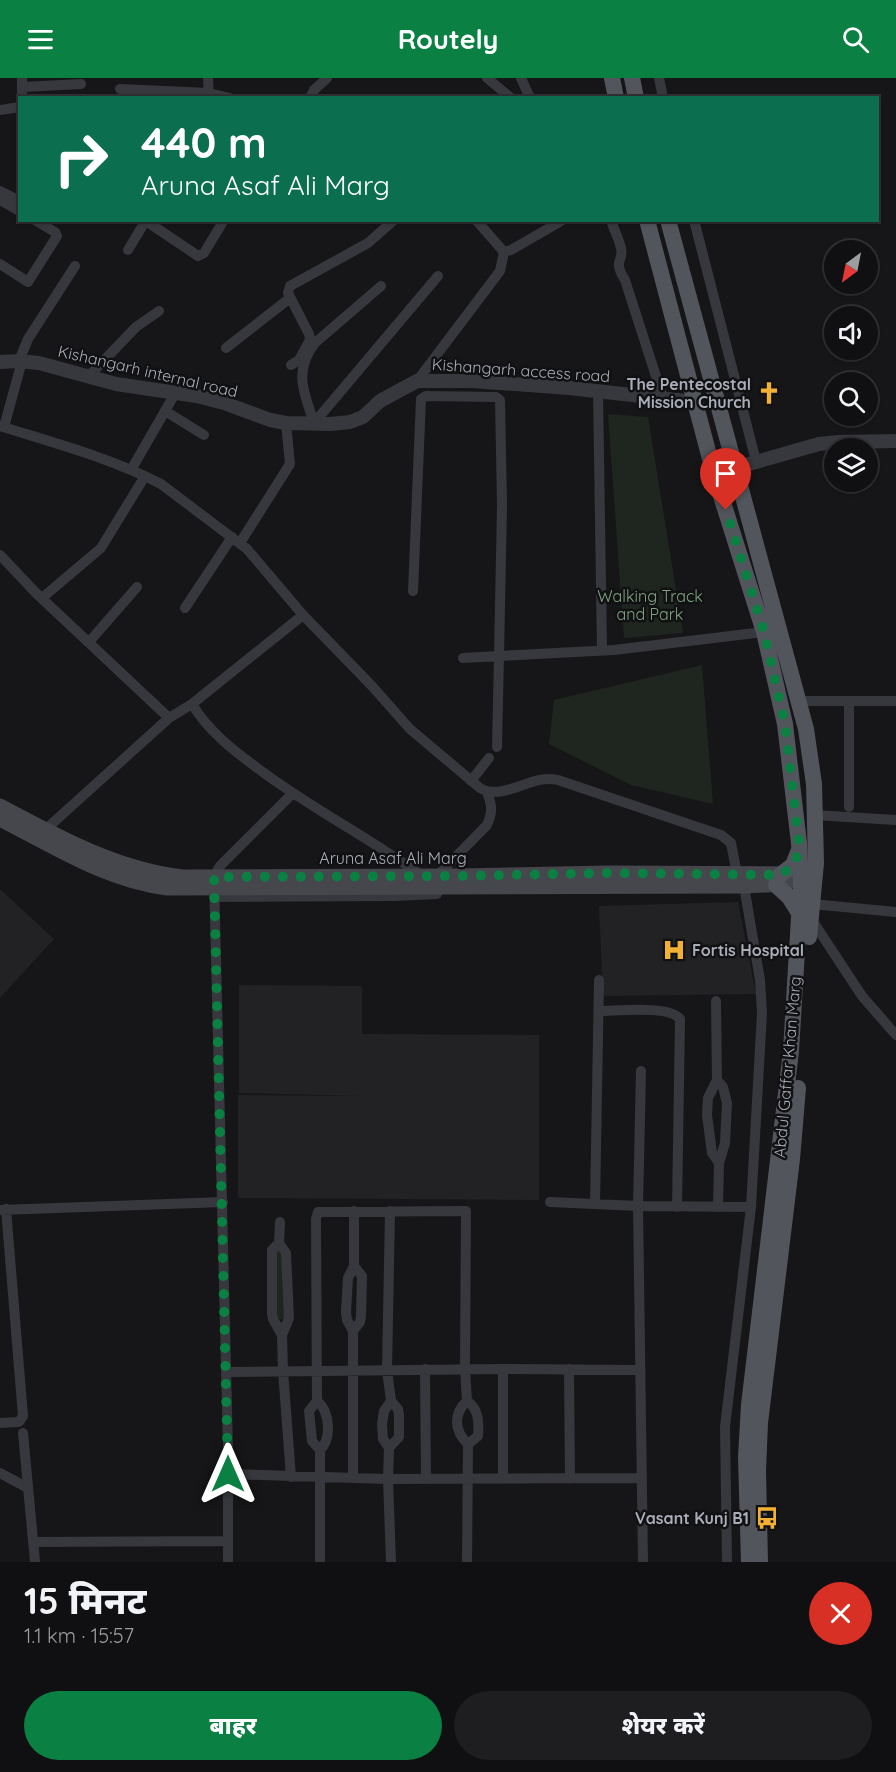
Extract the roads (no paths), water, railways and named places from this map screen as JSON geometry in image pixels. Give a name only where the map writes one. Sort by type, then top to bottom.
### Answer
[{"type":"main road","points":[[612,78],[616,96]]},
{"type":"main road","points":[[632,78],[636,96]]},
{"type":"main road","points":[[648,222],[714,474],[764,632],[785,724],[799,843],[798,856],[794,865],[778,880],[789,897],[807,912]]},
{"type":"main road","points":[[669,222],[784,650],[800,701],[812,762],[814,815],[807,912]]},
{"type":"main road","name":"Aruna Asaf Ali Marg","points":[[0,806],[45,830],[124,865],[150,873],[182,877],[214,887],[429,876],[608,873],[741,880]]},
{"type":"main road","name":"Aruna Asaf Ali Marg","points":[[0,819],[87,864],[127,880],[167,888],[778,880],[810,876]]},
{"type":"main road","points":[[799,843],[810,876]]},
{"type":"main road","name":"Abdul Gaffar Khan Marg","points":[[749,1562],[746,1457],[749,1405],[807,912]]},
{"type":"main road","name":"Abdul Gaffar Khan Marg","points":[[760,1562],[758,1471],[760,1423],[792,1159],[807,912]]},
{"type":"street","points":[[120,89],[209,95],[208,78]]},
{"type":"street","points":[[311,96],[327,78]]},
{"type":"street","points":[[487,78],[509,96]]},
{"type":"street","points":[[521,78],[529,96]]},
{"type":"street","points":[[659,78],[663,96]]},
{"type":"street","points":[[22,87],[81,84]]},
{"type":"street","points":[[0,110],[18,107]]},
{"type":"street","points":[[0,191],[18,200]]},
{"type":"street","points":[[0,200],[18,211]]},
{"type":"street","points":[[0,264],[28,282],[57,236],[55,232],[38,222]]},
{"type":"street","points":[[128,250],[145,222]]},
{"type":"street","points":[[147,222],[198,256],[204,253],[223,222]]},
{"type":"street","points":[[291,365],[299,360],[310,340],[288,293],[290,286],[368,243],[392,222]]},
{"type":"street","points":[[478,222],[504,252]]},
{"type":"street","points":[[504,252],[560,222]]},
{"type":"street","points":[[612,222],[621,249],[618,268],[625,280],[663,398]]},
{"type":"street","points":[[695,222],[756,461]]},
{"type":"street","points":[[417,381],[500,271],[504,252]]},
{"type":"street","points":[[75,266],[28,339],[2,427],[105,460],[161,484],[236,540],[261,564],[303,615],[410,729],[487,792],[492,814],[488,825],[429,876],[292,794],[227,744],[207,725],[192,704]]},
{"type":"street","points":[[314,423],[438,276]]},
{"type":"street","points":[[314,423],[301,384],[301,375],[308,352],[315,343],[381,286]]},
{"type":"street","points":[[226,348],[290,298]]},
{"type":"street","points":[[88,377],[136,327],[159,311]]},
{"type":"street","name":"Kishangarh internal road","points":[[0,362],[39,363],[116,384],[176,392],[224,403],[263,418],[286,423],[340,424],[363,417],[380,401],[417,381]]},
{"type":"street","name":"Kishangarh access road","points":[[417,381],[472,381],[598,391],[694,402]]},
{"type":"street","points":[[598,391],[602,650]]},
{"type":"street","points":[[131,471],[176,392]]},
{"type":"street","points":[[413,586],[422,397],[499,398],[502,500],[497,747]]},
{"type":"street","points":[[165,411],[204,435]]},
{"type":"street","points":[[185,608],[290,464],[286,423]]},
{"type":"street","points":[[714,474],[819,444],[896,441]]},
{"type":"street","points":[[42,598],[102,548],[145,477]]},
{"type":"street","points":[[0,555],[169,718]]},
{"type":"street","points":[[89,642],[138,586]]},
{"type":"street","points":[[45,830],[169,718],[192,704],[303,615]]},
{"type":"street","points":[[463,658],[664,645],[764,632]]},
{"type":"street","points":[[800,701],[896,701]]},
{"type":"street","points":[[849,701],[849,807]]},
{"type":"street","points":[[471,781],[489,758]]},
{"type":"street","points":[[487,792],[499,791],[544,778],[558,780],[721,835],[731,843],[741,880],[760,980],[762,1013],[751,1207],[725,1427],[727,1562]]},
{"type":"street","points":[[228,1562],[223,1202],[214,887],[220,866],[292,794]]},
{"type":"street","points":[[814,815],[896,820]]},
{"type":"street","points":[[214,887],[394,896],[515,890],[609,892]]},
{"type":"street","points":[[896,912],[849,908],[807,912],[862,996],[896,1035]]},
{"type":"street","points":[[595,1204],[599,980]]},
{"type":"street","points":[[716,1001],[717,1080],[708,1098],[707,1115],[712,1153],[719,1163]]},
{"type":"street","points":[[599,1011],[667,1011],[678,1015],[680,1019],[677,1207]]},
{"type":"street","points":[[641,1071],[638,1206],[643,1562]]},
{"type":"street","points":[[717,1080],[723,1087],[727,1103],[725,1143],[719,1163],[718,1207]]},
{"type":"street","points":[[0,1423],[19,1422],[23,1416],[3,1210],[223,1202]]},
{"type":"street","points":[[550,1202],[677,1207],[751,1207]]},
{"type":"street","points":[[320,1450],[313,1443],[309,1411],[317,1401],[316,1216],[321,1211],[466,1211],[465,1369],[467,1401],[475,1409],[478,1429],[478,1436],[468,1444]]},
{"type":"street","points":[[353,1478],[353,1331],[347,1320],[346,1302],[348,1278],[354,1266],[354,1211]]},
{"type":"street","points":[[389,1448],[399,1437],[398,1409],[391,1401],[387,1370],[390,1211]]},
{"type":"street","points":[[280,1222],[279,1244],[286,1253],[289,1318],[282,1335],[291,1477]]},
{"type":"street","points":[[279,1244],[272,1251],[272,1314],[282,1335]]},
{"type":"street","points":[[503,1369],[503,1479]]},
{"type":"street","points":[[425,1370],[426,1478]]},
{"type":"street","points":[[569,1370],[570,1479]]},
{"type":"street","points":[[226,1371],[640,1370]]},
{"type":"street","points":[[317,1401],[322,1404],[327,1413],[326,1442],[320,1450],[320,1562]]},
{"type":"street","points":[[391,1401],[384,1411],[382,1424],[383,1439],[389,1448],[387,1479],[392,1562]]},
{"type":"street","points":[[467,1401],[459,1410],[458,1425],[460,1436],[468,1444],[467,1562]]},
{"type":"street","points":[[23,1433],[34,1562]]},
{"type":"street","points":[[0,1473],[28,1488]]},
{"type":"street","points":[[228,1474],[387,1479],[642,1478]]},
{"type":"street","points":[[33,1542],[227,1541]]},
{"type":"place","name":"The Pentecostal Mission Church","points":[[769,393]]},
{"type":"place","name":"Fortis Hospital","points":[[674,950]]},
{"type":"place","name":"Vasant Kunj B1","points":[[767,1518]]},
{"type":"park label","name":"Walking Track and Park","points":[[650,605]]}]
